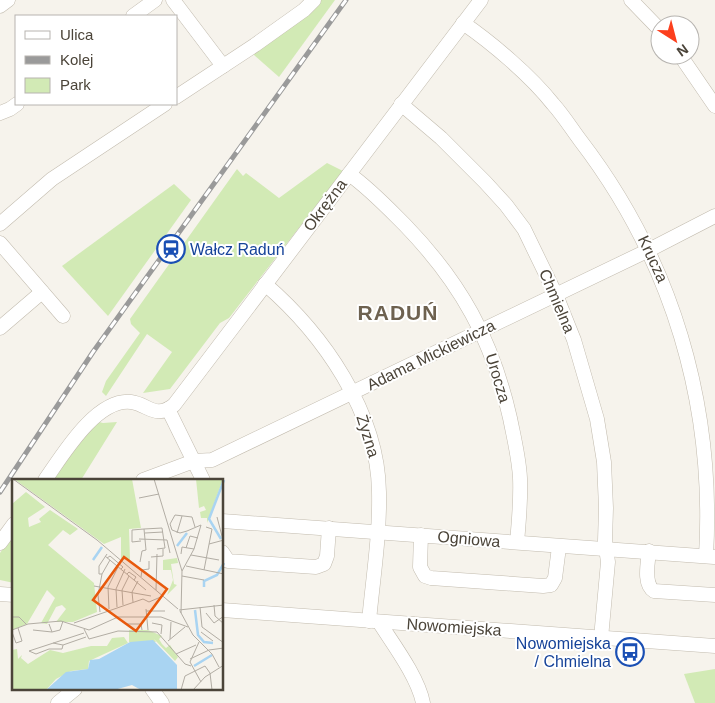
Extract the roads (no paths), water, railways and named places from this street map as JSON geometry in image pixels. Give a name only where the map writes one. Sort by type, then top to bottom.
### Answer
[{"type":"street","points":[[0,6],[8,0]]},
{"type":"street","points":[[135,15],[155,0]]},
{"type":"street","points":[[173,0],[223,66]]},
{"type":"street","points":[[178,95],[296,16],[314,0]]},
{"type":"street","name":"Okrężna","points":[[168,409],[174,405],[481,0]]},
{"type":"street","points":[[632,0],[650,19]]},
{"type":"street","name":"Krucza","points":[[463,23],[530,79],[552,103],[626,205],[670,295],[684,337],[702,415],[711,557]]},
{"type":"street","points":[[687,65],[715,106]]},
{"type":"street","name":"Chmielna","points":[[401,104],[441,138],[506,205],[524,229],[556,295],[574,340],[597,420],[604,462],[608,562],[601,638]]},
{"type":"street","points":[[0,113],[16,105]]},
{"type":"street","points":[[0,224],[52,179],[163,105]]},
{"type":"street","name":"Urocza","points":[[349,174],[399,219],[440,264],[462,294],[482,331],[503,388],[514,437],[520,476],[517,542]]},
{"type":"street","name":"Adama Mickiewicza","points":[[146,479],[194,461],[212,460],[649,250],[715,216]]},
{"type":"street","points":[[0,243],[63,316]]},
{"type":"street","name":"Żyzna","points":[[265,284],[296,314],[318,340],[353,393],[368,434],[377,465],[379,491],[374,621]]},
{"type":"street","points":[[0,328],[42,292]]},
{"type":"street","points":[[46,479],[80,431],[95,416],[125,402],[132,402],[155,412],[168,409],[203,479]]},
{"type":"street","name":"Ogniowa","points":[[224,521],[711,557]]},
{"type":"street","points":[[0,543],[12,527]]},
{"type":"street","points":[[224,555],[228,561],[316,567],[324,564],[327,556],[329,528]]},
{"type":"street","points":[[421,535],[420,567],[425,576],[431,578],[550,585],[555,578],[559,547]]},
{"type":"street","points":[[649,551],[647,583],[654,591],[715,595]]},
{"type":"street","name":"Nowomiejska","points":[[224,610],[715,646]]},
{"type":"street","points":[[374,621],[406,665],[421,694],[423,703]]},
{"type":"street","points":[[61,702],[75,690]]},
{"type":"street","points":[[153,690],[162,703]]},
{"type":"railway","points":[[0,492],[93,352],[346,0]]},
{"type":"place","name":"Wałcz Raduń","points":[[171,249]]},
{"type":"place","name":"Nowomiejska / Chmielna","points":[[630,652]]},
{"type":"district","name":"RADUŃ","points":[[398,312]]}]
